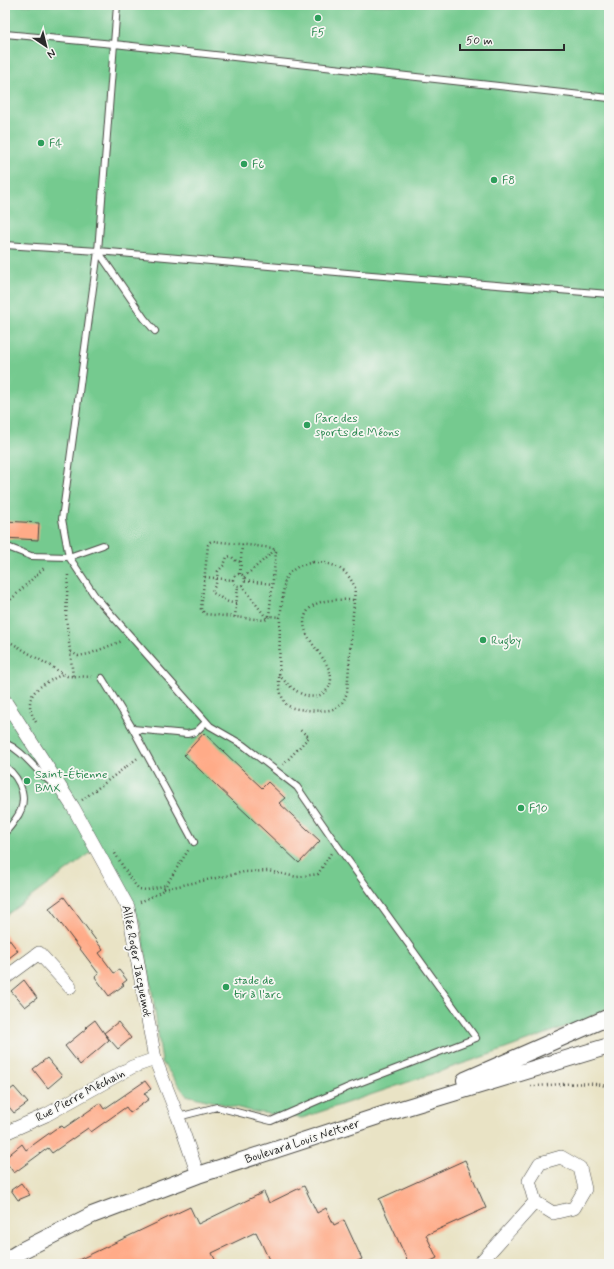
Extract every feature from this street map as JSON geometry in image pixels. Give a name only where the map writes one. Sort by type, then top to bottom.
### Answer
[{"type":"street","name":"Allée Roger Jacquemot","points":[[5,701],[73,807],[128,907],[155,1059],[178,1117],[198,1175]]},
{"type":"street","points":[[5,978],[39,953],[70,987]]},
{"type":"street","points":[[394,1111],[609,1017]]},
{"type":"street","name":"Boulevard Louis Neltner","points":[[5,1261],[23,1250],[92,1215],[198,1175],[394,1111],[520,1073],[605,1050]]},
{"type":"street","name":"Rue Pierre Méchain","points":[[5,1133],[46,1115],[132,1067],[155,1059]]},
{"type":"street","points":[[561,1157],[580,1168],[586,1189],[574,1208],[553,1213],[535,1202],[529,1181],[540,1163],[561,1157]]},
{"type":"street","points":[[479,1264],[535,1202]]},
{"type":"lane","points":[[117,5],[98,251],[62,519],[69,557],[95,596],[206,722],[210,726],[243,745],[297,787],[336,846],[476,1038],[351,1086],[271,1121],[218,1108],[178,1117]]},
{"type":"lane","points":[[5,34],[114,44],[609,98]]},
{"type":"lane","points":[[5,245],[98,251],[609,294]]},
{"type":"lane","points":[[98,251],[144,318],[155,331]]},
{"type":"lane","points":[[5,546],[32,556],[69,557],[103,545]]},
{"type":"lane","points":[[102,678],[134,729],[194,842]]},
{"type":"lane","points":[[134,729],[187,734],[196,732],[206,722]]},
{"type":"lane","points":[[5,743],[14,747],[35,766],[47,780],[63,791]]},
{"type":"lane","points":[[5,766],[12,771],[20,783],[23,798],[21,813],[5,832]]},
{"type":"path","points":[[275,550],[273,548],[210,542],[208,545],[201,609],[205,614],[265,620],[268,618],[280,617]]},
{"type":"path","points":[[240,574],[242,545]]},
{"type":"path","points":[[244,577],[275,550]]},
{"type":"path","points":[[268,618],[273,584],[275,550]]},
{"type":"path","points":[[236,603],[226,602],[213,594],[213,589],[218,578],[218,571],[224,564],[227,556],[241,562]]},
{"type":"path","points":[[69,557],[66,617],[73,676]]},
{"type":"path","points":[[313,562],[324,562],[337,566],[346,573],[355,588],[354,600],[347,692],[345,698],[340,704],[327,712],[294,708],[286,704],[280,692],[279,674],[280,617],[285,579],[290,572],[299,566],[313,562]]},
{"type":"path","points":[[5,605],[48,564]]},
{"type":"path","points":[[240,574],[244,577],[245,581]]},
{"type":"path","points":[[233,580],[236,575],[240,574]]},
{"type":"path","points":[[205,577],[233,580]]},
{"type":"path","points":[[233,580],[233,584],[238,586],[242,585],[245,581]]},
{"type":"path","points":[[245,581],[273,584]]},
{"type":"path","points":[[242,585],[268,618]]},
{"type":"path","points":[[235,617],[238,586]]},
{"type":"path","points":[[279,674],[288,685],[304,695],[316,696],[323,694],[331,682],[331,675],[328,667],[306,631],[304,623],[306,614],[309,608],[324,601],[354,600]]},
{"type":"path","points":[[70,652],[78,656],[89,654],[131,637]]},
{"type":"path","points":[[5,638],[67,676],[102,678]]},
{"type":"path","points":[[36,723],[30,708],[30,699],[39,686],[63,674]]},
{"type":"path","points":[[285,763],[309,737],[300,730]]},
{"type":"path","points":[[82,800],[146,752]]},
{"type":"path","points":[[79,796],[85,805]]},
{"type":"path","points":[[164,889],[194,842]]},
{"type":"path","points":[[128,907],[157,894],[164,889],[244,872],[268,871],[296,877],[318,874],[336,846]]},
{"type":"path","points":[[112,847],[131,880],[139,890],[147,890],[166,885]]},
{"type":"path","points":[[520,1073],[524,1086],[586,1083],[605,1085],[609,1088]]},
{"type":"green space","name":"Parc des sports de Méons","points":[[5,5],[609,5],[609,1008],[586,1019],[500,1051],[302,1118],[255,1112],[186,1095],[162,1062],[140,922],[100,846],[5,916]]},
{"type":"building","points":[[5,521],[39,523],[38,540],[5,538]]},
{"type":"building","points":[[204,733],[262,788],[268,782],[285,798],[279,803],[320,841],[299,863],[184,755]]},
{"type":"building","points":[[64,897],[103,950],[99,953],[114,973],[119,970],[127,980],[122,984],[124,985],[109,996],[95,977],[99,974],[49,908]]},
{"type":"building","points":[[5,934],[18,951],[5,961]]},
{"type":"building","points":[[24,980],[37,998],[25,1007],[11,991]]},
{"type":"building","points":[[95,1020],[109,1040],[80,1065],[65,1046]]},
{"type":"building","points":[[118,1022],[131,1038],[118,1049],[104,1033]]},
{"type":"building","points":[[47,1058],[62,1076],[48,1088],[33,1069]]},
{"type":"building","points":[[145,1081],[151,1089],[144,1093],[149,1099],[130,1113],[126,1107],[91,1132],[88,1128],[52,1153],[48,1148],[14,1173],[5,1161],[5,1158],[22,1144],[26,1150],[55,1129],[62,1126],[64,1128],[100,1103],[104,1109]]},
{"type":"building","points":[[14,1087],[28,1103],[14,1113],[5,1102],[5,1094]]},
{"type":"building","points":[[465,1160],[486,1208],[426,1235],[437,1258],[425,1264],[409,1264],[379,1199]]},
{"type":"building","points":[[21,1183],[30,1195],[18,1200],[11,1190]]},
{"type":"building","points":[[304,1186],[317,1213],[326,1208],[334,1225],[344,1220],[362,1259],[351,1264],[271,1264],[256,1232],[212,1253],[217,1264],[70,1264],[190,1207],[198,1224],[264,1192],[269,1203]]},
{"type":"place","name":"F5","points":[[318,18]]},
{"type":"place","name":"F4","points":[[41,143]]},
{"type":"place","name":"F6","points":[[244,164]]},
{"type":"place","name":"F8","points":[[494,180]]},
{"type":"place","name":"Parc des sports de Méons","points":[[307,425]]},
{"type":"place","name":"Rugby","points":[[483,640]]},
{"type":"place","name":"Saint-Étienne BMX","points":[[27,781]]},
{"type":"place","name":"F10","points":[[521,808]]},
{"type":"place","name":"stade de tir à l'arc","points":[[226,987]]}]
